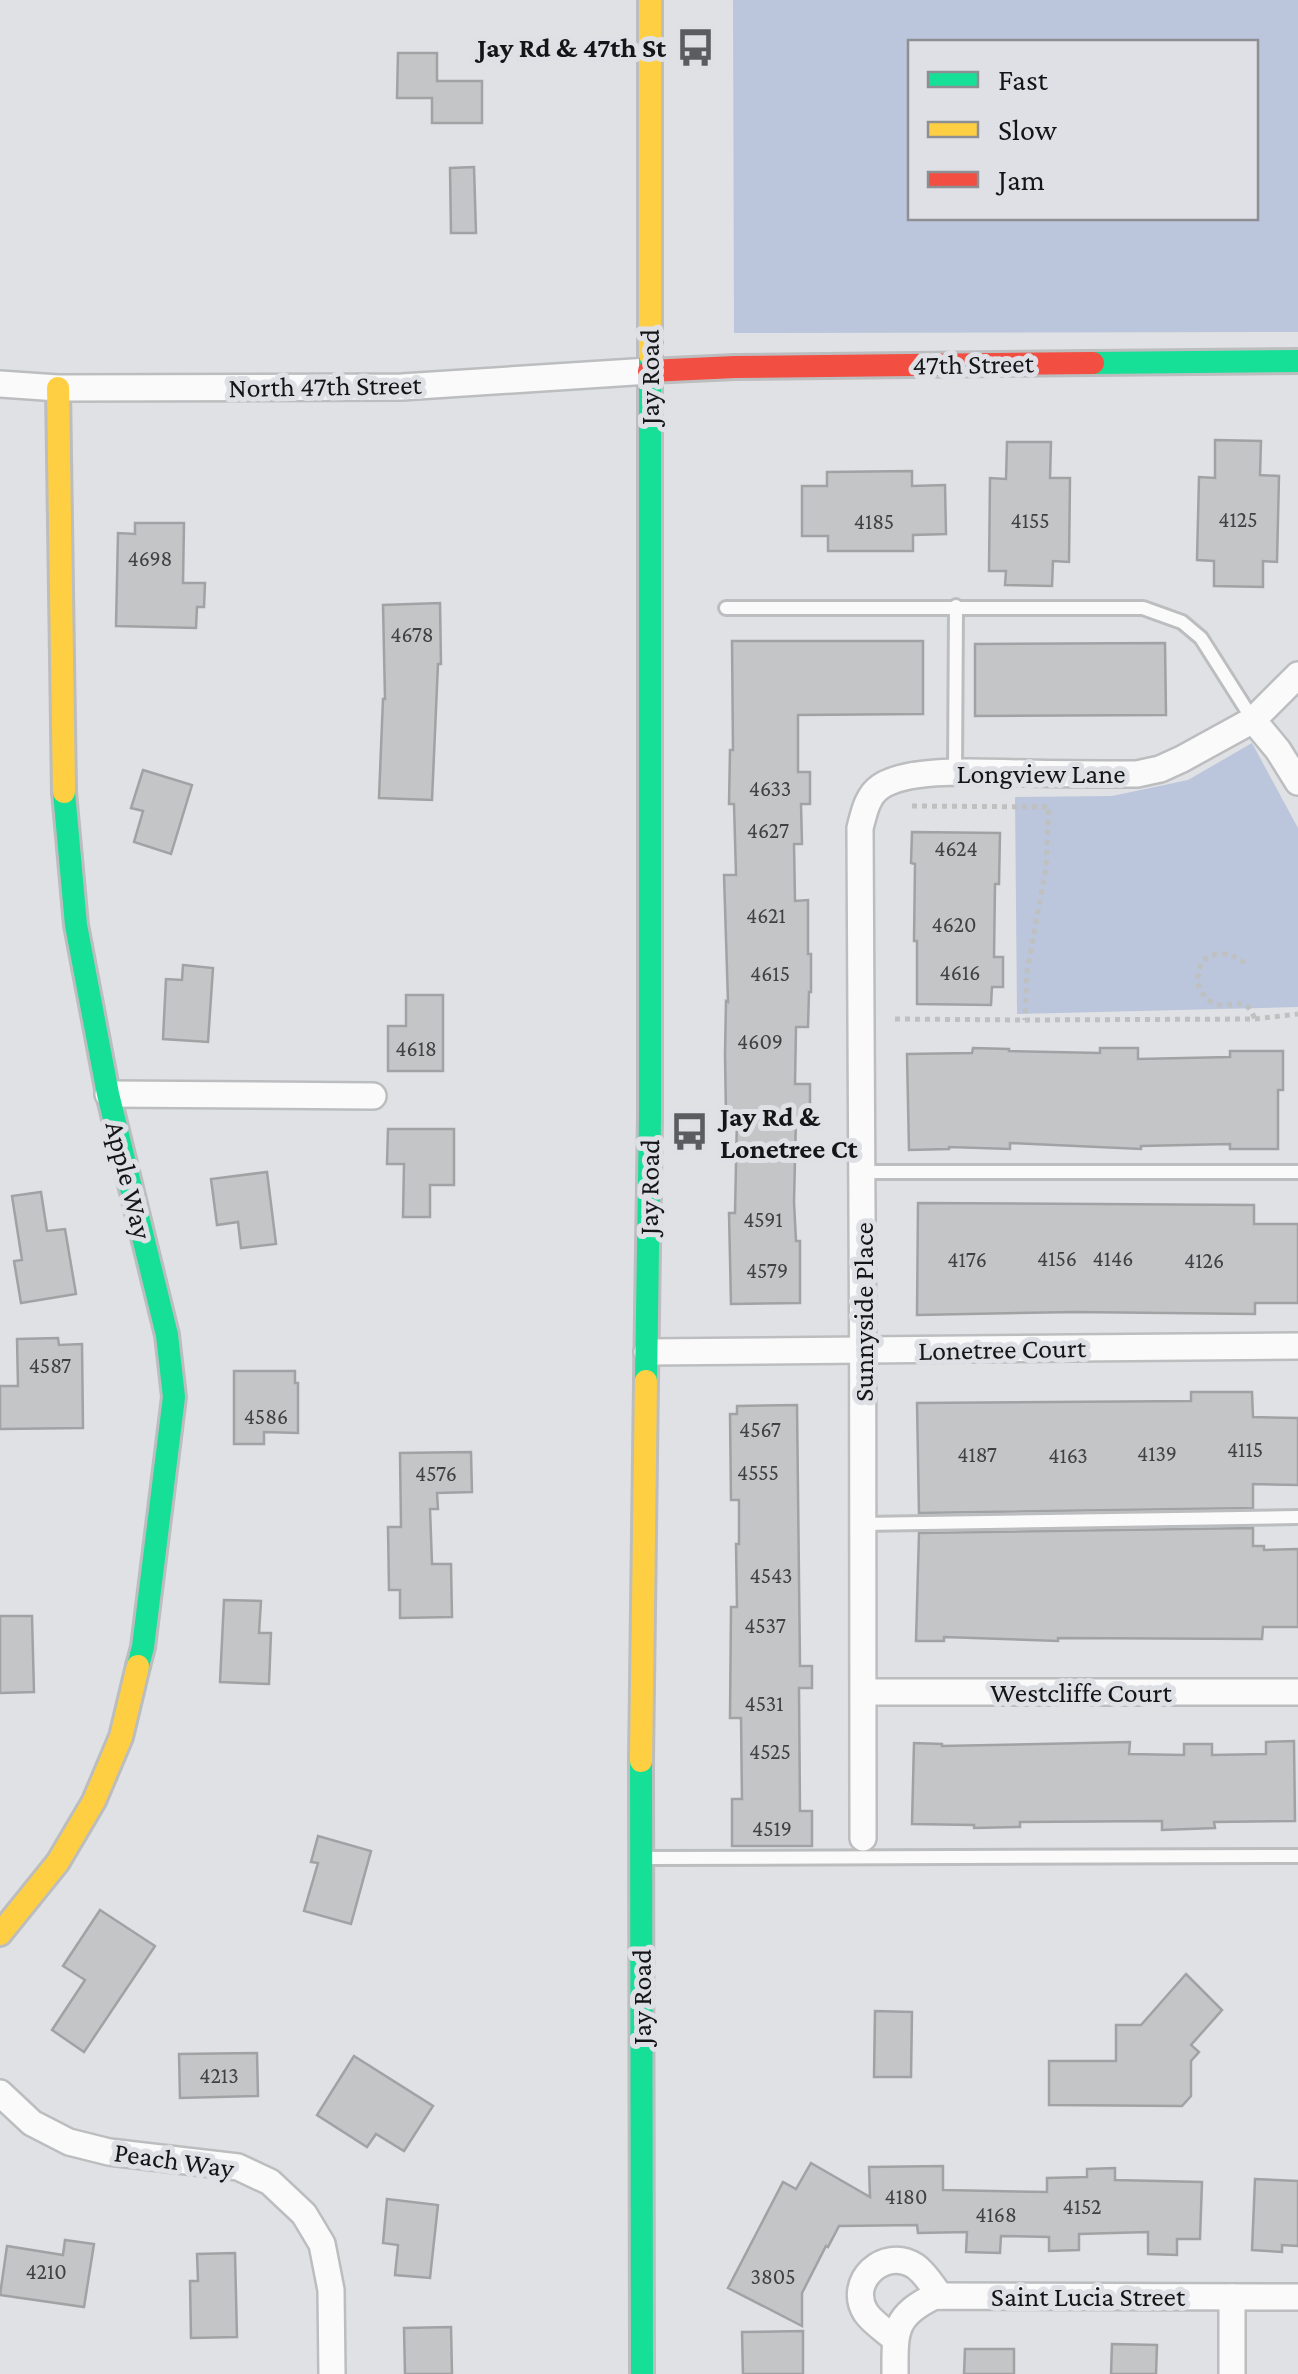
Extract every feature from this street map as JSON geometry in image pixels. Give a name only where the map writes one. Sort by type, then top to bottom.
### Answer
[{"type":"street","name":"Jay Road","points":[[642,2374],[640,1858],[650,1116],[650,0]]},
{"type":"street","name":"47th Street","points":[[649,371],[1298,361]]},
{"type":"street","name":"North 47th Street","points":[[0,384],[58,388],[402,387],[649,371]]},
{"type":"street","name":"Apple Way","points":[[0,1934],[58,1862],[94,1802],[121,1737],[143,1646],[174,1396],[167,1334],[108,1094],[76,925],[64,808],[58,388]]},
{"type":"street","name":"Longview Lane","points":[[876,790],[890,780],[955,772],[1137,774],[1160,768],[1254,720],[1298,675]]},
{"type":"street","points":[[1254,720],[1298,782]]},
{"type":"street","name":"Sunnyside Place","points":[[863,1838],[860,828],[865,807],[876,790]]},
{"type":"street","points":[[108,1094],[373,1096]]},
{"type":"street","name":"Lonetree Court","points":[[647,1352],[1298,1346]]},
{"type":"street","name":"Westcliffe Court","points":[[864,1692],[1298,1692]]},
{"type":"street","name":"Peach Way","points":[[0,2093],[32,2122],[69,2142],[110,2152],[238,2167],[270,2182],[304,2214],[322,2244],[332,2290],[332,2374]]},
{"type":"street","points":[[895,2336],[868,2316],[862,2304],[860,2290],[874,2267],[886,2261],[912,2264],[940,2296]]},
{"type":"street","points":[[895,2374],[895,2336],[912,2307],[940,2296]]},
{"type":"street","name":"Saint Lucia Street","points":[[940,2296],[1298,2297]]},
{"type":"street","points":[[1232,2297],[1232,2374]]},
{"type":"lane","points":[[955,772],[956,606]]},
{"type":"lane","points":[[726,608],[1144,608],[1182,622],[1201,638],[1254,720]]},
{"type":"lane","points":[[862,1172],[1298,1172]]},
{"type":"lane","points":[[862,1524],[1298,1517]]},
{"type":"lane","points":[[640,1858],[1298,1856]]},
{"type":"path","points":[[912,806],[1049,807],[1046,868],[1027,970],[1025,1020]]},
{"type":"path","points":[[1245,963],[1234,954],[1213,954],[1201,962],[1198,982],[1204,998],[1221,1005],[1242,1002],[1255,1018]]},
{"type":"path","points":[[895,1018],[1255,1018],[1298,1014]]},
{"type":"shaded area","points":[[733,0],[1298,0],[1298,332],[734,333]]},
{"type":"shaded area","points":[[1252,743],[1298,828],[1298,1007],[1017,1014],[1015,797],[1112,796],[1188,780]]},
{"type":"building","points":[[398,53],[437,53],[437,81],[482,81],[482,123],[432,123],[432,98],[397,98]]},
{"type":"building","points":[[474,167],[476,233],[451,233],[450,168]]},
{"type":"building","points":[[1215,440],[1261,441],[1260,475],[1279,476],[1277,562],[1263,561],[1263,587],[1214,586],[1214,561],[1197,560],[1199,477],[1215,478]]},
{"type":"building","points":[[1007,442],[1051,442],[1050,478],[1070,478],[1069,562],[1053,561],[1052,586],[1005,585],[1006,571],[989,571],[990,478],[1006,479]]},
{"type":"building","points":[[912,471],[912,486],[945,485],[946,534],[913,535],[913,551],[828,551],[828,536],[802,536],[802,486],[827,486],[827,472]]},
{"type":"building","points":[[135,523],[184,523],[183,583],[205,583],[204,607],[197,607],[196,628],[116,626],[118,533],[135,534]]},
{"type":"building","points":[[440,603],[441,664],[432,800],[379,798],[385,699],[383,605]]},
{"type":"building","points":[[732,641],[923,641],[923,714],[798,715],[798,772],[810,772],[810,804],[801,804],[802,844],[794,844],[795,901],[808,900],[811,954],[808,1027],[796,1027],[795,1084],[810,1084],[810,1117],[796,1117],[794,1202],[796,1241],[800,1241],[800,1303],[731,1304],[729,1213],[735,1213],[737,1116],[726,1116],[724,875],[736,875],[734,804],[729,804],[733,750]]},
{"type":"building","points":[[1165,643],[1166,715],[975,716],[975,644]]},
{"type":"building","points":[[143,770],[192,785],[171,854],[134,842],[143,811],[131,808]]},
{"type":"building","points":[[912,832],[1000,833],[994,957],[1003,957],[1003,987],[992,987],[991,1005],[917,1004]]},
{"type":"building","points":[[183,965],[213,968],[208,1042],[163,1039],[166,979],[182,980]]},
{"type":"building","points":[[406,995],[443,995],[443,1071],[388,1071],[388,1026],[406,1026]]},
{"type":"building","points":[[973,1048],[1100,1053],[1100,1048],[1138,1048],[1138,1059],[1230,1057],[1230,1051],[1283,1051],[1283,1090],[1278,1090],[1278,1149],[1230,1149],[1230,1144],[1141,1149],[1010,1143],[1010,1149],[909,1150],[907,1054],[972,1053]]},
{"type":"building","points":[[388,1129],[454,1129],[454,1185],[430,1185],[430,1217],[403,1217],[404,1164],[387,1164]]},
{"type":"building","points":[[267,1172],[276,1244],[241,1248],[238,1222],[217,1225],[211,1179]]},
{"type":"building","points":[[41,1192],[47,1231],[65,1229],[76,1294],[21,1303],[14,1261],[22,1260],[12,1196]]},
{"type":"building","points":[[918,1203],[1254,1205],[1254,1224],[1298,1224],[1298,1303],[1255,1303],[1255,1314],[917,1315]]},
{"type":"building","points":[[58,1338],[59,1345],[82,1344],[83,1428],[0,1429],[0,1386],[18,1386],[17,1339]]},
{"type":"building","points":[[234,1371],[295,1371],[298,1433],[264,1432],[264,1444],[234,1444]]},
{"type":"building","points":[[1191,1392],[1252,1392],[1253,1417],[1298,1418],[1298,1485],[1253,1484],[1253,1508],[919,1513],[917,1403],[1191,1401]]},
{"type":"building","points":[[797,1405],[800,1666],[812,1666],[812,1688],[799,1688],[800,1811],[812,1811],[812,1846],[732,1846],[732,1799],[742,1799],[741,1718],[730,1718],[731,1607],[737,1607],[739,1500],[731,1500],[730,1414],[737,1414],[737,1406]]},
{"type":"building","points":[[471,1452],[472,1492],[437,1493],[438,1509],[430,1509],[432,1564],[451,1564],[452,1617],[400,1618],[400,1590],[389,1590],[388,1527],[401,1527],[400,1453]]},
{"type":"building","points":[[1253,1528],[1253,1546],[1264,1546],[1264,1550],[1298,1549],[1298,1627],[1263,1627],[1262,1639],[1058,1641],[944,1637],[944,1641],[916,1641],[919,1533]]},
{"type":"building","points":[[224,1600],[261,1601],[259,1633],[271,1633],[269,1684],[220,1682]]},
{"type":"building","points":[[0,1616],[32,1616],[34,1692],[0,1693]]},
{"type":"building","points":[[1294,1741],[1295,1821],[1214,1822],[1215,1828],[1162,1830],[1162,1821],[1020,1822],[1020,1827],[974,1828],[912,1824],[914,1743],[942,1746],[1130,1742],[1129,1754],[1184,1755],[1184,1744],[1212,1744],[1212,1755],[1266,1754],[1266,1742]]},
{"type":"building","points":[[318,1836],[371,1851],[351,1924],[304,1911],[318,1863],[311,1862]]},
{"type":"building","points":[[100,1910],[155,1946],[84,2052],[52,2030],[85,1980],[63,1966]]},
{"type":"building","points":[[1186,1974],[1222,2010],[1191,2045],[1199,2052],[1191,2061],[1191,2096],[1182,2106],[1049,2105],[1049,2061],[1116,2061],[1116,2025],[1141,2025]]},
{"type":"building","points":[[875,2011],[912,2012],[911,2077],[874,2077]]},
{"type":"building","points":[[257,2053],[258,2096],[180,2098],[179,2054]]},
{"type":"building","points":[[354,2056],[433,2106],[404,2151],[376,2134],[367,2147],[317,2115]]},
{"type":"building","points":[[811,2163],[870,2197],[869,2167],[943,2166],[943,2190],[1047,2192],[1047,2178],[1087,2177],[1087,2169],[1115,2168],[1115,2180],[1202,2182],[1200,2239],[1177,2239],[1177,2255],[1148,2254],[1148,2232],[1079,2234],[1079,2250],[1049,2251],[1049,2237],[1001,2236],[1000,2253],[966,2252],[967,2232],[918,2233],[917,2225],[839,2226],[802,2293],[802,2326],[728,2288],[783,2182],[796,2189]]},
{"type":"building","points":[[1255,2179],[1298,2181],[1298,2246],[1282,2245],[1282,2252],[1252,2250]]},
{"type":"building","points":[[387,2199],[438,2205],[430,2278],[395,2275],[398,2245],[383,2243]]},
{"type":"building","points":[[65,2240],[94,2244],[84,2307],[0,2295],[7,2246],[63,2255]]},
{"type":"building","points":[[235,2253],[237,2337],[191,2338],[190,2281],[198,2281],[197,2254]]},
{"type":"building","points":[[451,2327],[452,2374],[405,2374],[404,2328]]},
{"type":"building","points":[[803,2331],[803,2374],[743,2374],[742,2332]]},
{"type":"building","points":[[1112,2344],[1157,2345],[1156,2374],[1111,2374]]},
{"type":"building","points":[[965,2349],[1014,2349],[1014,2374],[964,2374]]},
{"type":"traffic: fast","points":[[646,1381],[650,355]]},
{"type":"traffic: fast","points":[[1093,363],[1298,361]]},
{"type":"traffic: fast","points":[[64,792],[76,925],[108,1094],[167,1335],[174,1397],[138,1666]]},
{"type":"traffic: fast","points":[[641,1761],[642,2374]]},
{"type":"traffic: slow","points":[[650,0],[650,355]]},
{"type":"traffic: slow","points":[[58,388],[64,792]]},
{"type":"traffic: slow","points":[[641,1761],[646,1381]]},
{"type":"traffic: slow","points":[[0,1934],[58,1862],[94,1801],[121,1737],[138,1666]]},
{"type":"traffic: jam","points":[[649,371],[1093,363]]},
{"type":"place","name":"Jay Rd & 47th St","points":[[696,47]]},
{"type":"place","name":"Jay Rd & Lonetree Ct","points":[[690,1132]]}]
